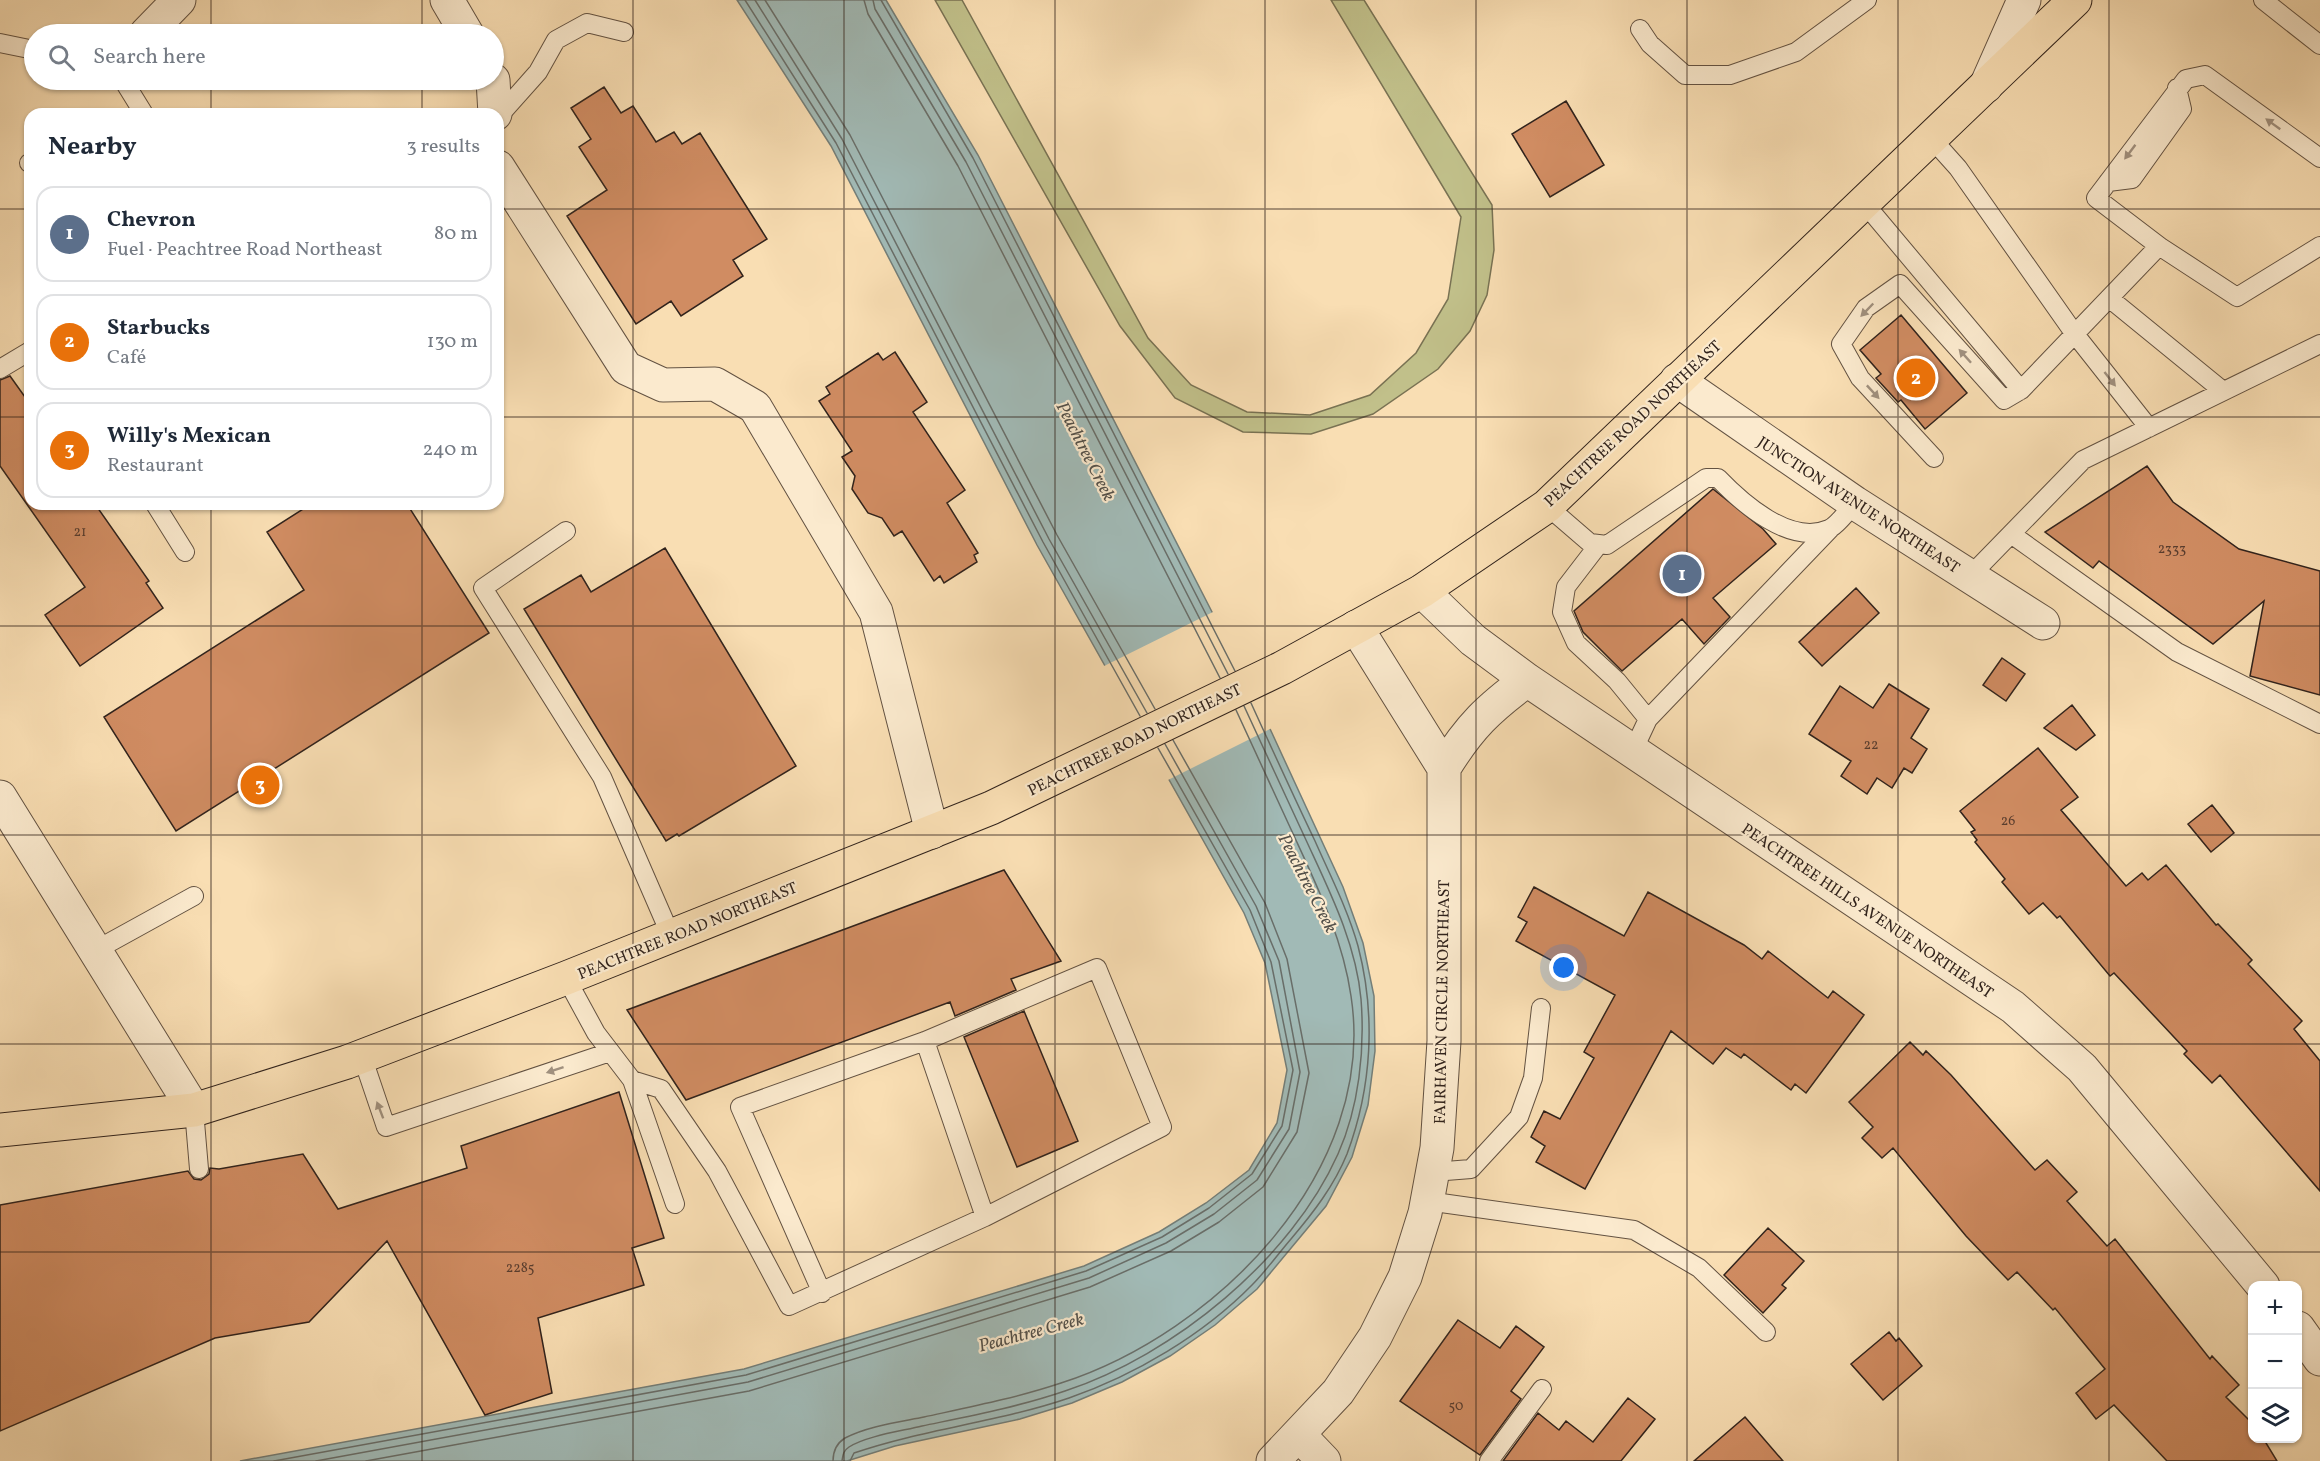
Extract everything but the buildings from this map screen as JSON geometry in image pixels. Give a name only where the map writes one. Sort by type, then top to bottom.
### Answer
[{"type":"highway","name":"PEACHTREE ROAD NORTHEAST","points":[[1,1127],[195,1110],[362,1056],[566,978],[992,808],[1282,668],[1422,591],[1547,506],[1677,380],[1865,204],[2075,0]]},
{"type":"street","points":[[156,24],[179,0]]},
{"type":"street","points":[[447,0],[461,24]]},
{"type":"street","points":[[1986,86],[2024,0]]},
{"type":"street","points":[[494,90],[496,108]]},
{"type":"street","points":[[504,176],[626,368],[663,385],[715,384],[755,407],[876,612],[932,832]]},
{"type":"street","name":"JUNCTION AVENUE NORTHEAST","points":[[1677,380],[1855,502],[2043,624]]},
{"type":"street","name":"PEACHTREE HILLS AVENUE NORTHEAST","points":[[1422,591],[1473,640],[1527,680],[2013,1007],[2082,1068],[2259,1281]]},
{"type":"street","points":[[1356,627],[1444,768],[1462,738],[1479,717],[1527,680]]},
{"type":"street","name":"FAIRHAVEN CIRCLE NORTHEAST","points":[[1273,1461],[1300,1436],[1338,1392],[1375,1337],[1405,1277],[1430,1186],[1437,1148],[1444,1041],[1444,768]]},
{"type":"street","points":[[0,797],[195,1110]]},
{"type":"street","points":[[2302,1334],[2320,1359]]},
{"type":"street","points":[[1300,1436],[1324,1461]]},
{"type":"lane","points":[[1640,29],[1650,44],[1684,75],[1731,75],[1796,52],[1868,0]]},
{"type":"lane","points":[[2263,0],[2320,45]]},
{"type":"lane","points":[[504,108],[538,72],[556,40],[587,23],[624,32]]},
{"type":"lane","points":[[0,44],[24,48]]},
{"type":"lane","points":[[2320,158],[2205,75],[2186,79],[2177,88],[2096,198],[2159,246],[2237,297],[2320,246]]},
{"type":"lane","points":[[129,90],[140,108]]},
{"type":"lane","points":[[1932,139],[1958,168],[2074,333],[2149,428]]},
{"type":"lane","points":[[1865,204],[2021,390]]},
{"type":"lane","points":[[1934,458],[1860,378],[1841,344],[1866,308],[1900,284],[2004,400],[2021,390],[2159,246]]},
{"type":"lane","points":[[2109,298],[2223,391]]},
{"type":"lane","points":[[1970,577],[2083,460],[2320,344]]},
{"type":"lane","points":[[0,369],[24,355]]},
{"type":"lane","points":[[1547,506],[1590,543],[1607,545],[1706,478],[1718,478],[1737,498],[1775,524],[1806,532],[1830,529]]},
{"type":"lane","points":[[1633,751],[1648,719],[1855,502]]},
{"type":"lane","points":[[159,510],[185,552]]},
{"type":"lane","points":[[566,531],[483,588],[602,777],[671,936]]},
{"type":"lane","points":[[2011,534],[2177,652],[2320,724]]},
{"type":"lane","points":[[1599,544],[1566,587],[1562,612],[1576,643],[1617,681],[1648,719]]},
{"type":"lane","points":[[96,950],[194,896]]},
{"type":"lane","points":[[632,1080],[661,1089],[717,1171],[789,1306],[822,1293],[985,1217],[1162,1127],[1097,968],[925,1041],[740,1107],[822,1293]]},
{"type":"lane","points":[[566,978],[596,1033],[632,1080],[675,1204]]},
{"type":"lane","points":[[1430,1186],[1472,1169],[1519,1117],[1533,1078],[1541,1008]]},
{"type":"lane","points":[[925,1041],[985,1217]]},
{"type":"lane","points":[[362,1056],[387,1127],[610,1052]]},
{"type":"lane","points":[[195,1110],[199,1169]]},
{"type":"lane","points":[[1430,1186],[1634,1230],[1699,1268],[1766,1332]]},
{"type":"lane","points":[[1489,1461],[1542,1389]]},
{"type":"shaded area","points":[[935,0],[962,0],[1148,338],[1191,385],[1247,412],[1310,415],[1370,395],[1416,353],[1448,299],[1461,217],[1331,0],[1364,0],[1492,205],[1494,250],[1487,295],[1470,331],[1438,369],[1373,414],[1311,434],[1243,432],[1175,398],[1120,326]]},
{"type":"water","name":"Peachtree Creek","points":[[737,0],[886,0],[978,155],[1253,692],[1343,887],[1363,943],[1374,996],[1375,1051],[1368,1105],[1352,1157],[1326,1206],[1257,1289],[1215,1325],[1170,1356],[1122,1382],[1072,1403],[1020,1419],[895,1446],[847,1461],[240,1461],[744,1369],[1084,1266],[1159,1232],[1206,1203],[1249,1170],[1277,1123],[1287,1070],[1265,963],[1244,913],[1037,545],[831,146]]},
{"type":"pier","points":[[1215,611],[1272,728],[1166,781],[1102,667]]},
{"type":"place","name":"Starbucks","points":[[1916,378]]},
{"type":"place","name":"Chevron","points":[[1682,574]]},
{"type":"place","name":"Willy's Mexican","points":[[260,785]]}]
